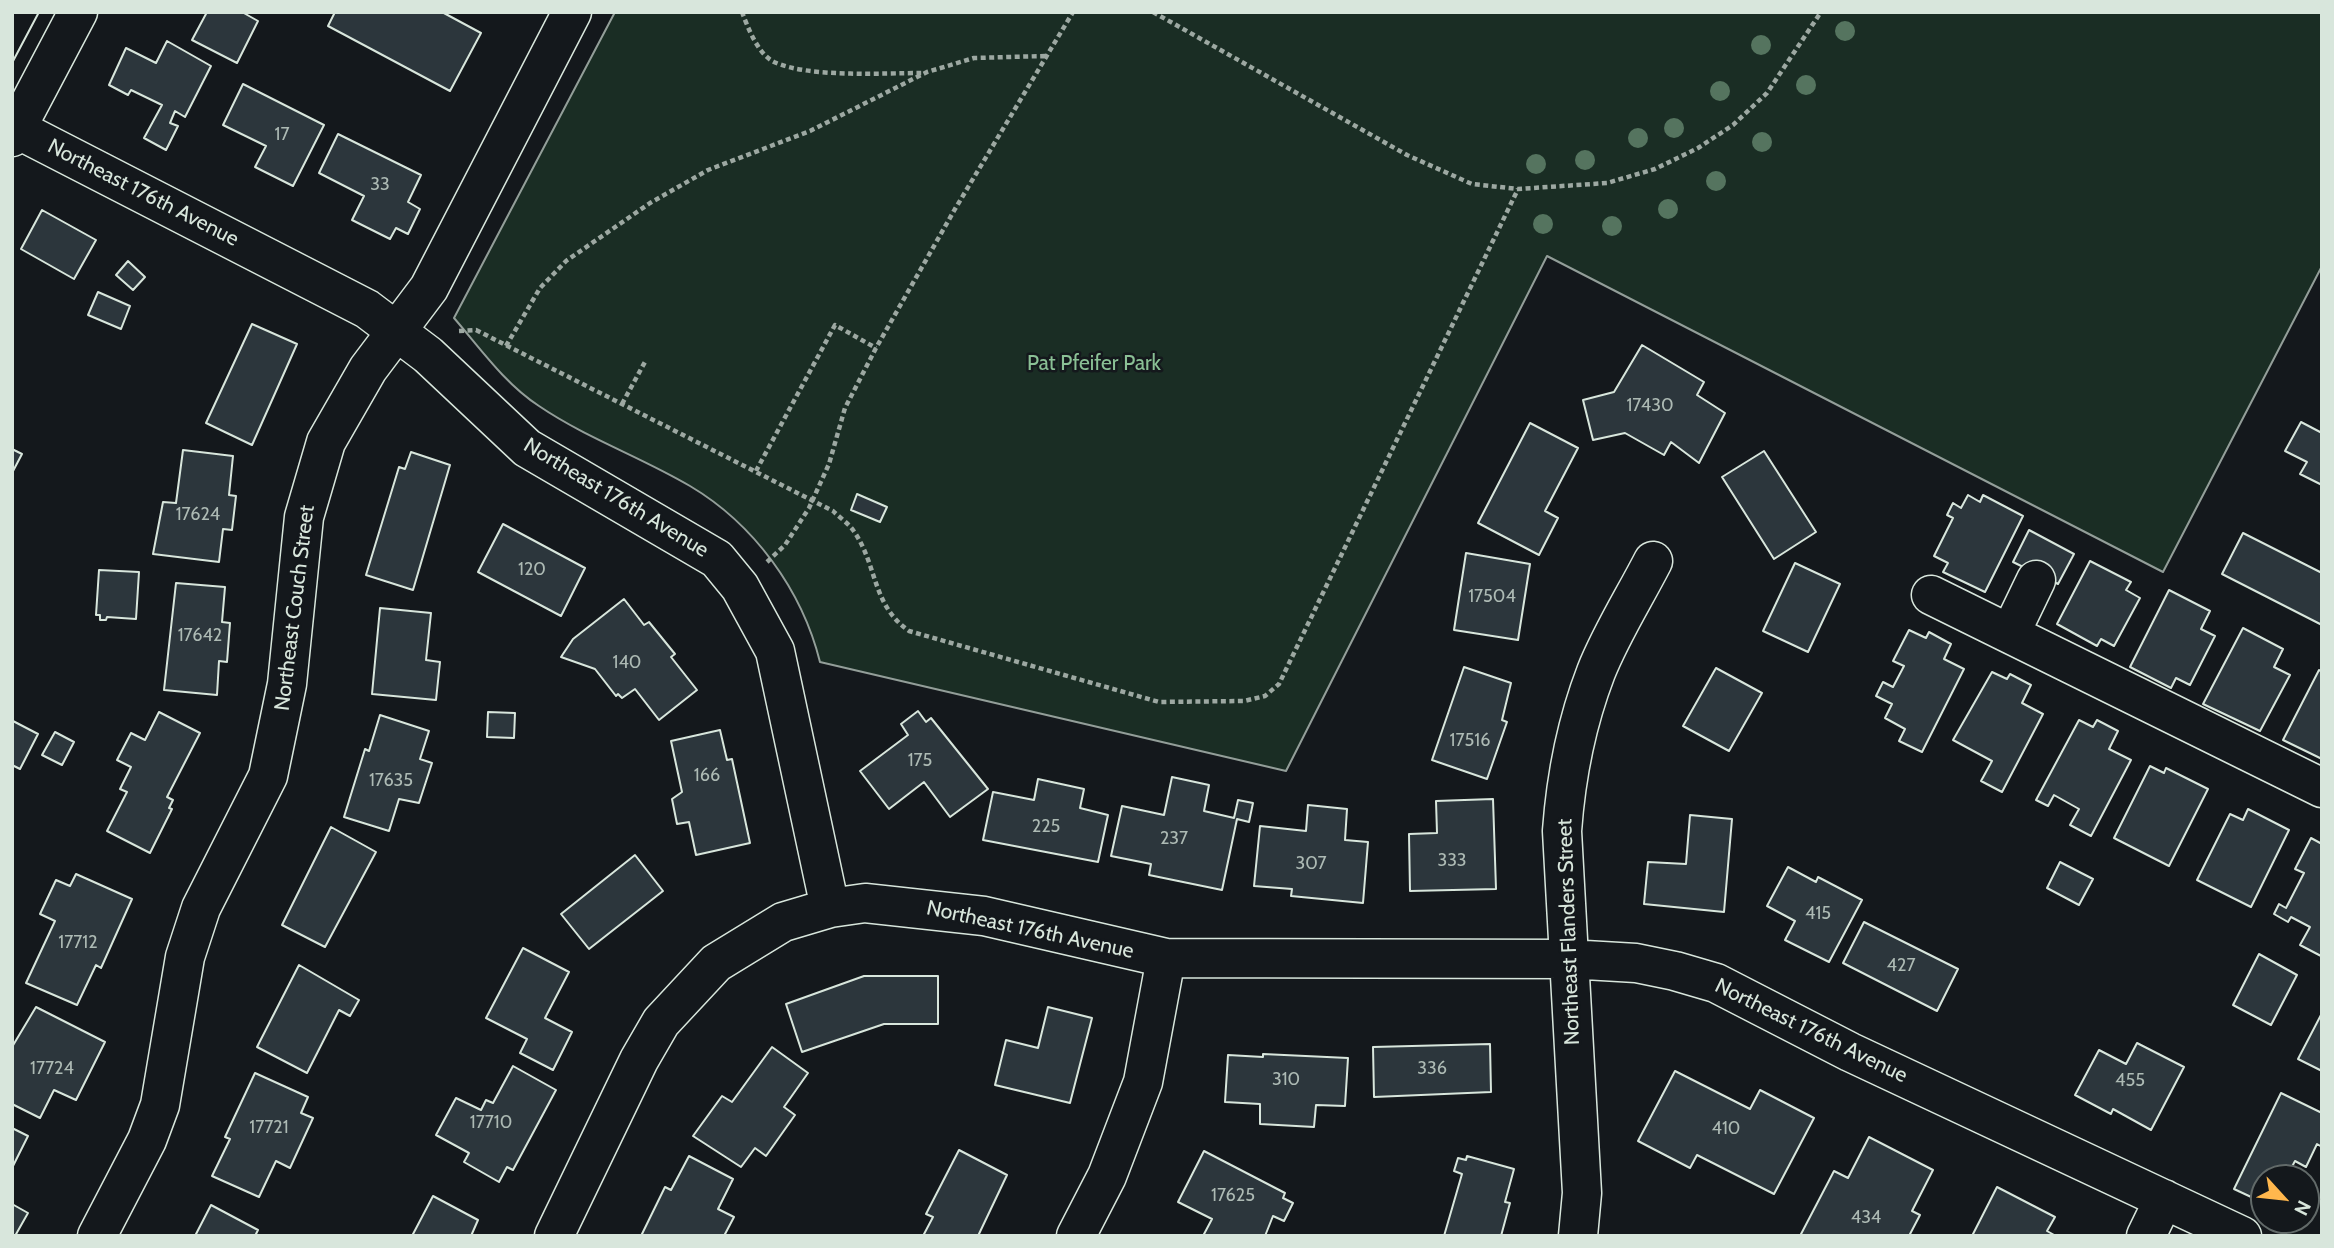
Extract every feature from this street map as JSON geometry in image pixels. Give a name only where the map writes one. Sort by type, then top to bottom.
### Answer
[{"type":"street","points":[[14,133],[78,12]]},
{"type":"street","name":"Northeast Couch Street","points":[[97,1236],[147,1140],[160,1105],[185,957],[201,908],[268,776],[287,684],[304,517],[314,475],[326,442],[368,369],[398,333],[429,288],[572,12]]},
{"type":"street","name":"Northeast 176th Avenue","points":[[14,133],[367,310],[428,355],[527,448],[717,559],[740,587],[775,651],[830,908],[865,903],[984,916],[1166,958],[1568,959],[1636,963],[1716,983],[1850,1052],[2242,1236]]},
{"type":"street","name":"Northeast Flanders Street","points":[[1578,1236],[1582,1193],[1562,831],[1571,750],[1596,672],[1653,561]]},
{"type":"street","points":[[2010,634],[2036,580]]},
{"type":"street","points":[[1931,595],[2322,788]]},
{"type":"street","points":[[554,1236],[639,1060],[661,1022],[716,963],[782,922],[830,908]]},
{"type":"street","points":[[1076,1236],[1107,1176],[1143,1082],[1166,958]]},
{"type":"street","points":[[2146,1236],[2164,1199]]},
{"type":"path","points":[[742,12],[749,33],[772,61],[803,69],[863,74],[927,72]]},
{"type":"path","points":[[740,587],[785,545],[813,499],[829,464],[845,408],[876,348],[1073,12]]},
{"type":"path","points":[[1153,12],[1407,155],[1472,184],[1518,189],[1607,183],[1655,169],[1698,148],[1732,125],[1767,93],[1821,12]]},
{"type":"path","points":[[506,346],[540,288],[566,261],[650,203],[708,170],[810,131],[927,72],[974,58],[1045,56]]},
{"type":"path","points":[[398,333],[476,330],[813,499],[833,511],[853,530],[883,604],[895,621],[909,631],[1159,702],[1244,702],[1265,696],[1279,684],[1518,189]]},
{"type":"path","points":[[756,471],[835,326],[876,348]]},
{"type":"path","points":[[622,404],[646,359]]},
{"type":"green space","name":"Pat Pfeifer Park","points":[[615,12],[2322,12],[2322,266],[2163,572],[1547,256],[1286,771],[820,662],[812,635],[788,585],[755,539],[735,519],[690,486],[576,428],[539,406],[515,387],[494,365],[454,318]]},
{"type":"building","points":[[207,12],[242,12],[258,21],[237,63],[192,40]]},
{"type":"building","points":[[335,12],[442,12],[481,33],[450,91],[328,26]]},
{"type":"building","points":[[167,41],[211,66],[185,117],[175,111],[170,123],[178,126],[166,150],[144,138],[162,105],[131,90],[128,95],[109,85],[126,48],[156,63]]},
{"type":"building","points":[[243,84],[324,125],[293,186],[255,167],[266,146],[223,125]]},
{"type":"building","points":[[338,134],[421,175],[408,202],[420,209],[408,234],[396,228],[390,239],[352,220],[364,196],[319,173]]},
{"type":"building","points":[[42,210],[96,240],[74,279],[21,249]]},
{"type":"building","points":[[128,261],[145,277],[133,290],[116,275]]},
{"type":"building","points":[[98,292],[130,306],[121,329],[88,315]]},
{"type":"building","points":[[252,324],[297,344],[252,445],[206,423]]},
{"type":"building","points":[[1642,345],[1704,382],[1697,395],[1725,413],[1699,463],[1671,442],[1664,455],[1625,433],[1593,440],[1583,400],[1614,392]]},
{"type":"building","points":[[2301,422],[2322,433],[2322,485],[2300,474],[2307,462],[2285,451]]},
{"type":"building","points":[[1530,423],[1578,448],[1545,511],[1558,518],[1539,555],[1478,523]]},
{"type":"building","points":[[12,449],[22,454],[12,473]]},
{"type":"building","points":[[183,450],[233,456],[229,495],[236,496],[232,530],[223,529],[219,562],[153,554],[163,502],[176,503]]},
{"type":"building","points":[[1764,451],[1816,532],[1774,559],[1722,477]]},
{"type":"building","points":[[411,452],[450,465],[413,590],[366,575],[399,467],[405,469]]},
{"type":"building","points":[[857,494],[887,507],[880,522],[851,510]]},
{"type":"building","points":[[1968,495],[1980,502],[1983,495],[2023,516],[1985,592],[1943,572],[1948,563],[1934,556],[1953,518],[1947,515],[1953,503],[1961,508]]},
{"type":"building","points":[[503,524],[585,568],[561,616],[478,572]]},
{"type":"building","points":[[2029,530],[2074,554],[2058,584],[2013,562]]},
{"type":"building","points":[[2243,533],[2322,573],[2322,625],[2222,574]]},
{"type":"building","points":[[1466,553],[1530,564],[1518,640],[1454,630]]},
{"type":"building","points":[[2090,561],[2131,582],[2126,590],[2140,598],[2114,646],[2101,639],[2097,646],[2057,624]]},
{"type":"building","points":[[1795,563],[1840,584],[1808,652],[1763,631]]},
{"type":"building","points":[[99,570],[139,572],[136,619],[107,617],[106,620],[100,620],[100,615],[96,615]]},
{"type":"building","points":[[176,583],[225,587],[222,622],[230,623],[227,662],[219,661],[217,695],[164,690]]},
{"type":"building","points":[[2169,590],[2210,611],[2201,629],[2215,636],[2190,685],[2176,678],[2171,688],[2130,667]]},
{"type":"building","points":[[624,599],[644,625],[649,622],[675,654],[671,657],[697,690],[659,720],[635,689],[622,698],[618,694],[616,696],[595,669],[561,657],[573,639]]},
{"type":"building","points":[[380,608],[431,613],[426,660],[440,662],[436,700],[372,694]]},
{"type":"building","points":[[2243,628],[2283,649],[2274,667],[2290,675],[2260,731],[2203,704]]},
{"type":"building","points":[[1909,630],[1926,638],[1929,632],[1951,644],[1944,659],[1964,669],[1922,752],[1899,741],[1905,729],[1885,718],[1892,704],[1876,696],[1883,682],[1893,687],[1904,666],[1893,661]]},
{"type":"building","points":[[1464,667],[1511,683],[1502,720],[1507,722],[1487,779],[1432,760]]},
{"type":"building","points":[[1716,668],[1762,693],[1729,751],[1683,726]]},
{"type":"building","points":[[2319,670],[2322,672],[2322,759],[2283,740]]},
{"type":"building","points":[[1992,672],[2007,679],[2010,674],[2031,685],[2022,703],[2043,714],[2002,792],[1981,781],[1992,761],[1953,740]]},
{"type":"building","points":[[918,711],[926,722],[931,718],[988,789],[950,817],[924,782],[889,809],[860,771],[908,735],[901,724]]},
{"type":"building","points":[[159,712],[200,733],[167,797],[173,800],[169,808],[172,809],[150,853],[107,831],[127,792],[120,789],[131,767],[117,760],[131,733],[145,740]]},
{"type":"building","points":[[488,712],[515,713],[514,738],[487,737]]},
{"type":"building","points":[[380,715],[429,731],[420,759],[432,763],[419,803],[399,799],[389,831],[344,817],[365,749],[369,751]]},
{"type":"building","points":[[2079,720],[2093,727],[2097,720],[2118,731],[2109,749],[2131,760],[2091,836],[2070,825],[2079,809],[2054,795],[2048,806],[2036,800]]},
{"type":"building","points":[[13,721],[38,734],[20,769],[12,765]]},
{"type":"building","points":[[720,730],[727,760],[732,759],[750,843],[696,855],[689,822],[677,824],[672,799],[682,792],[671,741]]},
{"type":"building","points":[[55,732],[74,742],[62,765],[42,755]]},
{"type":"building","points":[[2150,766],[2164,773],[2166,768],[2208,789],[2169,866],[2114,838]]},
{"type":"building","points":[[1172,777],[1209,785],[1204,811],[1234,818],[1238,800],[1253,803],[1249,822],[1237,819],[1222,890],[1149,875],[1151,864],[1111,856],[1122,806],[1164,815]]},
{"type":"building","points":[[1038,779],[1084,789],[1080,808],[1108,815],[1098,862],[983,840],[993,792],[1034,800]]},
{"type":"building","points":[[1493,799],[1496,889],[1410,891],[1409,834],[1437,833],[1436,801]]},
{"type":"building","points":[[1308,805],[1347,809],[1345,840],[1368,842],[1363,903],[1291,896],[1292,889],[1254,886],[1260,826],[1306,831]]},
{"type":"building","points":[[2248,809],[2289,830],[2251,907],[2197,880],[2230,814],[2243,820]]},
{"type":"building","points":[[1690,815],[1732,819],[1724,912],[1644,904],[1648,862],[1686,864]]},
{"type":"building","points":[[331,827],[376,852],[325,947],[282,925]]},
{"type":"building","points":[[2311,838],[2322,844],[2321,956],[2300,945],[2310,927],[2291,917],[2288,922],[2274,914],[2279,904],[2286,908],[2304,873],[2295,869]]},
{"type":"building","points":[[635,855],[663,891],[589,949],[561,914]]},
{"type":"building","points":[[2060,862],[2093,879],[2079,905],[2047,888]]},
{"type":"building","points":[[1788,867],[1816,882],[1818,877],[1862,900],[1829,962],[1785,940],[1795,921],[1767,906]]},
{"type":"building","points":[[76,874],[132,899],[101,968],[96,965],[77,1005],[26,983],[55,921],[40,914],[56,880],[70,886]]},
{"type":"building","points":[[1864,922],[1958,969],[1937,1011],[1843,963]]},
{"type":"building","points":[[523,948],[569,972],[545,1018],[572,1032],[553,1070],[520,1053],[527,1039],[486,1018]]},
{"type":"building","points":[[2259,954],[2297,975],[2271,1025],[2233,1005]]},
{"type":"building","points":[[299,965],[359,1000],[350,1016],[339,1010],[307,1073],[257,1047]]},
{"type":"building","points":[[864,976],[938,976],[938,1024],[884,1024],[802,1052],[786,1004]]},
{"type":"building","points":[[36,1007],[105,1042],[76,1100],[54,1090],[40,1118],[12,1104],[12,1047]]},
{"type":"building","points":[[1048,1007],[1092,1018],[1070,1103],[995,1085],[1006,1040],[1038,1048]]},
{"type":"building","points":[[2322,1013],[2322,1071],[2298,1059]]},
{"type":"building","points":[[2137,1043],[2184,1067],[2151,1130],[2113,1109],[2111,1114],[2075,1095],[2099,1050],[2126,1064]]},
{"type":"building","points":[[1490,1044],[1491,1092],[1374,1097],[1373,1047]]},
{"type":"building","points":[[772,1047],[808,1073],[784,1107],[795,1115],[766,1156],[755,1148],[741,1167],[693,1136],[722,1096],[732,1102]]},
{"type":"building","points":[[1263,1054],[1348,1058],[1345,1106],[1316,1105],[1314,1127],[1260,1124],[1260,1104],[1225,1102],[1228,1055],[1263,1057]]},
{"type":"building","points":[[513,1066],[556,1090],[513,1170],[507,1167],[499,1182],[464,1162],[469,1153],[436,1135],[456,1098],[481,1110],[486,1100],[493,1103]]},
{"type":"building","points":[[1675,1071],[1750,1109],[1760,1090],[1814,1118],[1774,1194],[1697,1155],[1690,1168],[1638,1141]]},
{"type":"building","points":[[255,1073],[308,1097],[301,1113],[313,1118],[290,1168],[276,1161],[259,1197],[212,1176],[230,1139],[225,1137]]},
{"type":"building","points":[[2281,1093],[2322,1113],[2322,1147],[2317,1144],[2307,1164],[2295,1161],[2293,1164],[2250,1164],[2250,1196],[2234,1189]]},
{"type":"building","points":[[12,1128],[28,1136],[12,1168]]},
{"type":"building","points":[[1869,1137],[1933,1170],[1912,1211],[1920,1215],[1909,1236],[1800,1236],[1834,1171],[1848,1178]]},
{"type":"building","points":[[959,1150],[1007,1175],[978,1236],[923,1236],[933,1217],[926,1214]]},
{"type":"building","points":[[1204,1151],[1285,1193],[1283,1198],[1293,1203],[1284,1221],[1273,1216],[1265,1236],[1203,1236],[1212,1219],[1178,1202]]},
{"type":"building","points":[[689,1156],[733,1179],[718,1209],[734,1217],[724,1236],[641,1236],[665,1187],[671,1190]]},
{"type":"building","points":[[1467,1156],[1514,1169],[1505,1202],[1510,1203],[1501,1236],[1444,1236],[1462,1174],[1454,1171],[1458,1158],[1466,1160]]},
{"type":"building","points":[[1997,1187],[2055,1217],[2047,1231],[2056,1236],[1972,1236]]},
{"type":"building","points":[[433,1196],[478,1220],[471,1236],[412,1236]]},
{"type":"building","points":[[12,1204],[28,1213],[15,1236],[12,1236]]},
{"type":"building","points":[[211,1205],[258,1230],[255,1236],[195,1236]]},
{"type":"tram line","points":[[12,63],[39,12]]}]
